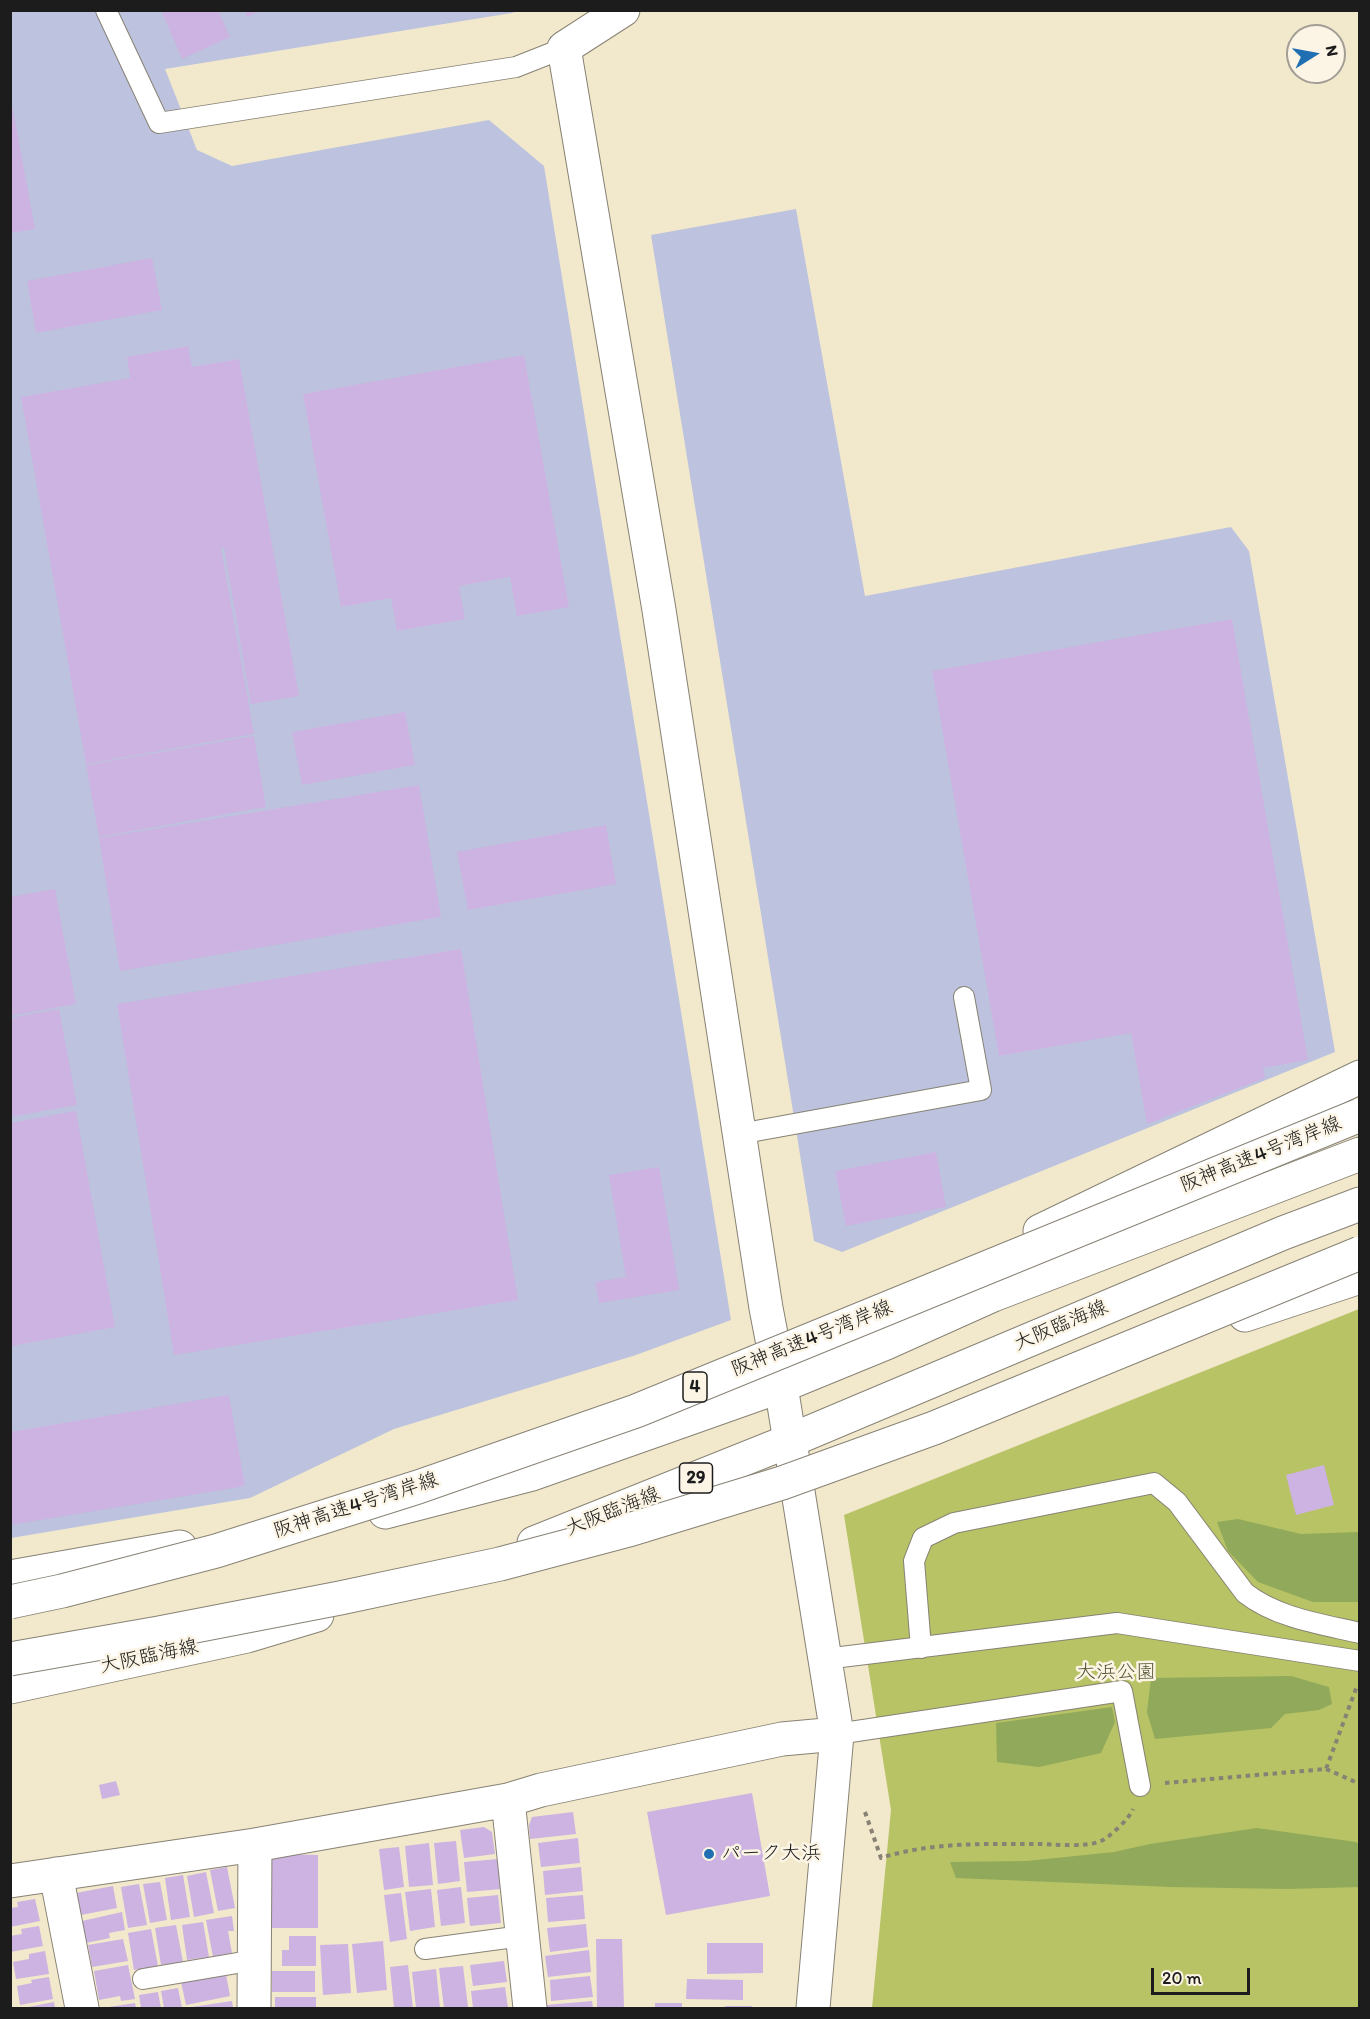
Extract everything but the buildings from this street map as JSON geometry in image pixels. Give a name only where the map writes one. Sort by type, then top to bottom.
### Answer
[{"type":"main road","points":[[623,10],[564,48],[659,610],[766,1308],[781,1386],[837,1734],[813,2008]]},
{"type":"main road","points":[[864,1318],[1192,1156],[1359,1077]]},
{"type":"main road","name":"阪神高速4号湾岸線","points":[[10,1602],[62,1591],[216,1551],[418,1487],[636,1411],[1359,1115]]},
{"type":"main road","points":[[10,1577],[387,1512],[532,1474],[781,1386],[886,1343],[993,1295],[1359,1154]]},
{"type":"main road","name":"大阪臨海線","points":[[10,1687],[247,1636],[399,1590],[555,1535],[789,1440],[1283,1233],[1359,1204]]},
{"type":"main road","points":[[10,1659],[170,1631],[363,1593],[500,1564],[632,1529],[782,1483],[934,1428],[1359,1253]]},
{"type":"main road","points":[[1109,1356],[1197,1331],[1359,1277]]},
{"type":"main road","points":[[10,1881],[255,1845],[508,1800],[541,1790],[782,1739],[837,1734]]},
{"type":"main road","points":[[508,1800],[530,2008]]},
{"type":"main road","points":[[254,2008],[255,1845]]},
{"type":"main road","points":[[56,1874],[82,2008]]},
{"type":"lane","points":[[106,10],[159,123],[516,68],[564,48]]},
{"type":"lane","points":[[739,1134],[981,1090],[964,997]]},
{"type":"lane","points":[[921,1648],[914,1561],[923,1538],[954,1523],[1154,1483],[1177,1502],[1245,1593],[1255,1601],[1293,1617],[1359,1633]]},
{"type":"lane","points":[[825,1659],[1117,1623],[1359,1661]]},
{"type":"lane","points":[[837,1734],[1122,1691],[1140,1786]]},
{"type":"lane","points":[[425,1949],[522,1936]]},
{"type":"lane","points":[[143,1979],[255,1960]]},
{"type":"path","points":[[1326,1769],[1359,1679]]},
{"type":"path","points":[[861,1802],[881,1858],[902,1851],[923,1848],[995,1844],[1084,1844],[1101,1841],[1130,1816],[1140,1786],[1326,1769],[1359,1784]]},
{"type":"shaded area","points":[[11,11],[517,11],[165,69],[197,150],[232,166],[489,120],[544,166],[731,1320],[636,1355],[394,1429],[250,1498],[11,1538]]},
{"type":"shaded area","points":[[796,209],[865,596],[1231,527],[1249,551],[1335,1052],[842,1252],[814,1241],[651,235]]},
{"type":"green space","name":"大浜公園","points":[[1359,1309],[1359,2008],[872,2008],[891,1810],[844,1515]]},
{"type":"green space","points":[[1238,1519],[1301,1534],[1359,1532],[1359,1602],[1313,1602],[1258,1582],[1228,1551],[1217,1522]]},
{"type":"green space","points":[[1291,1676],[1329,1687],[1332,1704],[1319,1710],[1285,1714],[1271,1728],[1155,1739],[1147,1712],[1151,1678]]},
{"type":"green space","points":[[1112,1707],[1115,1722],[1101,1753],[1039,1767],[997,1762],[996,1723]]},
{"type":"green space","points":[[1257,1828],[1356,1842],[1359,1844],[1359,1887],[1288,1889],[1171,1887],[956,1878],[950,1862],[1027,1861],[1114,1852],[1150,1844]]},
{"type":"place","name":"パーク大浜","points":[[709,1854]]}]
